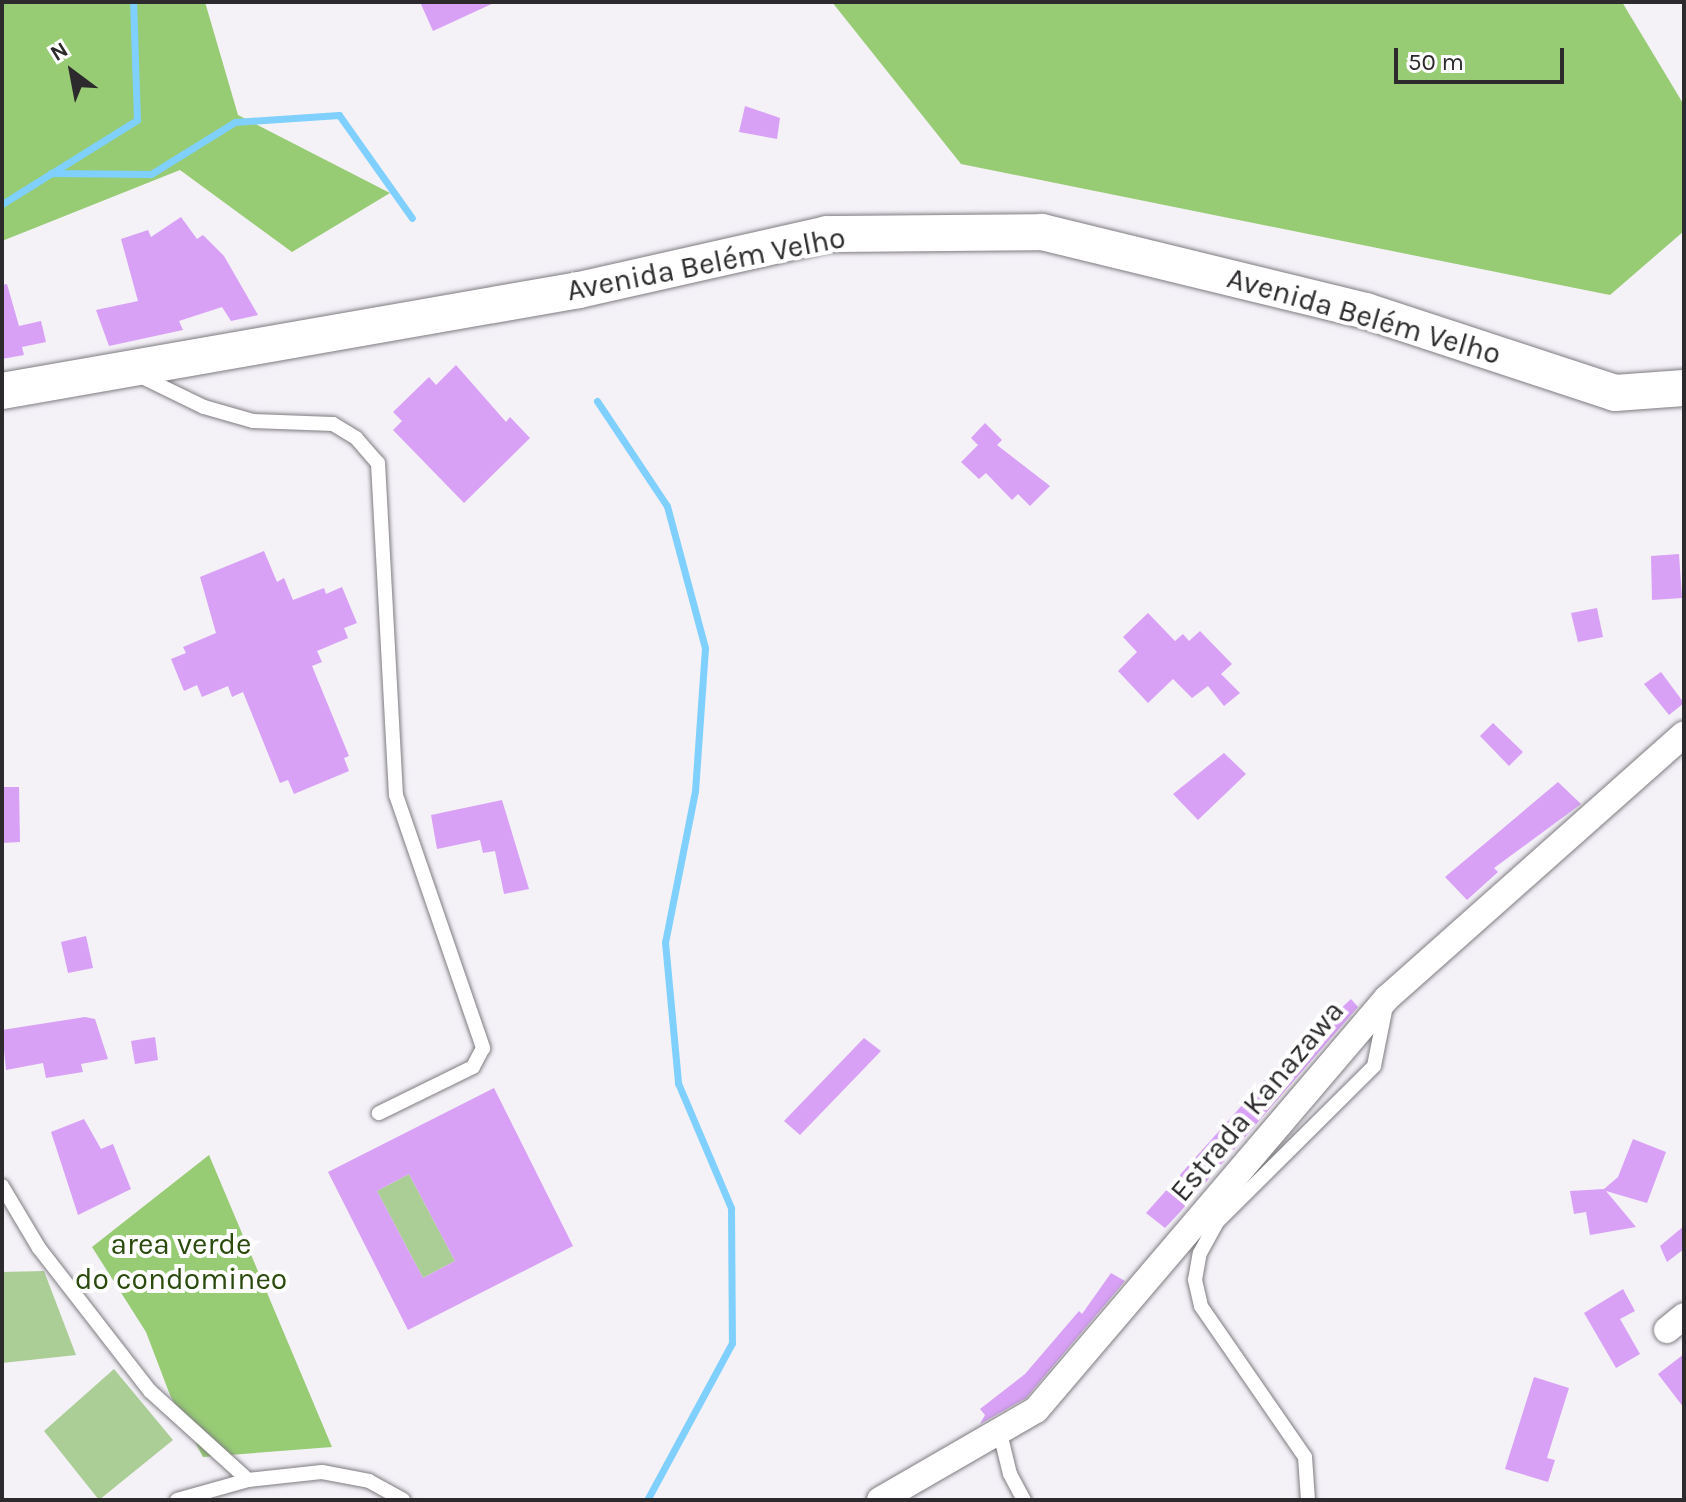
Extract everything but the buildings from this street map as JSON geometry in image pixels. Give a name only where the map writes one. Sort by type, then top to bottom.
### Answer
[{"type":"main road","name":"Avenida Belém Velho","points":[[2,391],[131,371],[579,290],[827,234],[1042,232],[1366,311],[1615,393],[1684,388]]},
{"type":"street","name":"Estrada Kanazawa","points":[[880,1500],[1036,1410],[1387,998],[1684,734]]},
{"type":"lane","points":[[131,371],[204,407],[253,421],[333,424],[356,438],[378,463],[396,795],[483,1048],[473,1067],[379,1113]]},
{"type":"lane","points":[[1308,1500],[1305,1457],[1201,1306],[1195,1280],[1200,1253],[1217,1222],[1374,1066],[1387,998]]},
{"type":"lane","points":[[2,1186],[39,1248],[150,1391],[248,1480]]},
{"type":"lane","points":[[1000,1433],[1010,1474],[1024,1500]]},
{"type":"lane","points":[[177,1500],[248,1480],[322,1472],[369,1481],[403,1500]]},
{"type":"green space","points":[[2,2],[205,2],[238,115],[390,193],[292,252],[180,170],[2,241]]},
{"type":"green space","points":[[832,2],[1622,2],[1684,105],[1684,231],[1610,295],[961,164]]},
{"type":"green space","name":"area verde do condomineo","points":[[209,1155],[332,1447],[203,1457],[170,1395],[146,1332],[92,1247]]},
{"type":"green space","points":[[409,1174],[455,1261],[423,1278],[377,1191]]},
{"type":"green space","points":[[44,1271],[76,1355],[2,1363],[2,1272]]},
{"type":"green space","points":[[114,1369],[173,1440],[99,1500],[44,1431]]},
{"type":"waterway","points":[[2,204],[137,120],[133,2]]},
{"type":"waterway","points":[[51,173],[151,174],[235,122],[339,115],[412,218]]},
{"type":"waterway","points":[[597,401],[667,506],[705,648],[695,791],[665,942],[678,1083],[731,1208],[732,1343],[647,1500]]}]
